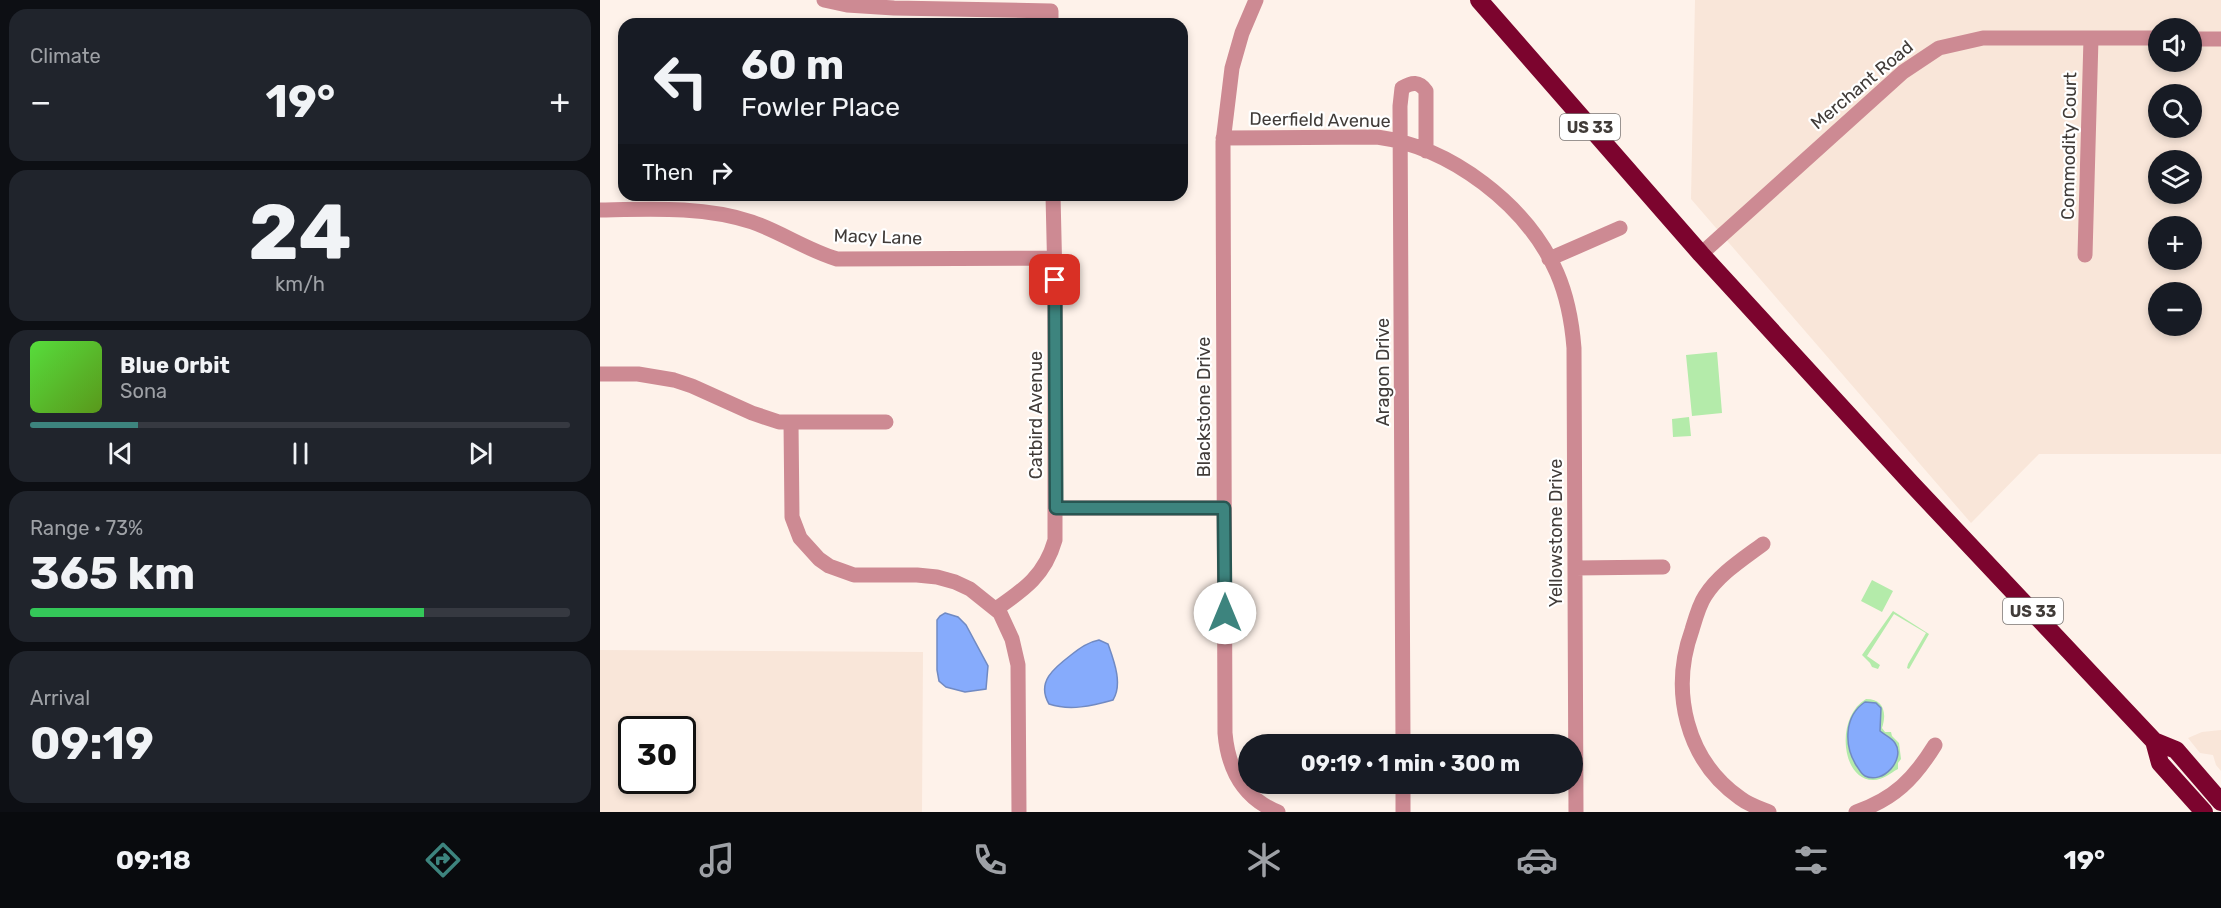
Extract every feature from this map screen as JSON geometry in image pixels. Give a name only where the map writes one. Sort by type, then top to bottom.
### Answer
[{"type":"highway","name":"US 33","points":[[1479,0],[1701,254],[1911,483],[2095,675],[2154,741],[2175,750],[2221,802]]},
{"type":"highway","name":"US 33","points":[[2154,741],[2160,763],[2204,812]]},
{"type":"street","points":[[824,0],[847,5],[1051,17]]},
{"type":"street","name":"Blackstone Drive","points":[[1256,0],[1242,33],[1232,69],[1223,138],[1226,748],[1235,774],[1264,805],[1278,812]]},
{"type":"street","name":"Merchant Road","points":[[1701,254],[1903,72],[1939,48],[1983,38],[2148,38]]},
{"type":"street","name":"Commodity Court","points":[[2085,255],[2091,38]]},
{"type":"street","points":[[2202,39],[2221,39]]},
{"type":"street","name":"Aragon Drive","points":[[1403,734],[1400,106],[1402,88],[1413,83],[1418,83],[1426,91],[1426,151]]},
{"type":"street","name":"Deerfield Avenue","points":[[1223,138],[1356,136],[1387,138],[1426,151],[1468,171],[1508,203],[1550,259]]},
{"type":"street","name":"Catbird Avenue","points":[[996,609],[1030,584],[1046,564],[1055,540],[1053,201]]},
{"type":"street","name":"Macy Lane","points":[[600,210],[703,211],[729,215],[754,223],[823,255],[837,259],[1055,258]]},
{"type":"street","points":[[1550,259],[1620,228]]},
{"type":"street","name":"Yellowstone Drive","points":[[1550,259],[1562,287],[1573,330],[1576,812]]},
{"type":"street","points":[[600,374],[638,374],[674,380],[766,418],[791,423],[886,422]]},
{"type":"street","points":[[791,423],[792,517],[800,538],[819,559],[835,569],[854,575],[917,575],[955,582],[970,589],[996,609],[1012,639],[1018,665],[1019,812]]},
{"type":"street","points":[[1056,508],[1224,508]]},
{"type":"street","points":[[1763,544],[1731,567],[1704,596],[1686,646],[1682,669],[1682,694],[1685,718],[1696,747],[1714,776],[1740,799],[1769,812]]},
{"type":"street","points":[[1575,568],[1663,567]]},
{"type":"street","points":[[1856,812],[1873,806],[1897,792],[1919,770],[1935,745]]},
{"type":"street","points":[[1403,794],[1403,812]]},
{"type":"shaded area","points":[[1695,0],[2221,0],[2221,454],[2039,454],[1971,523],[1691,199]]},
{"type":"shaded area","points":[[600,650],[923,652],[922,812],[600,812]]},
{"type":"shaded area","points":[[2221,730],[2221,771],[2213,755],[2200,753],[2188,738],[2202,732]]},
{"type":"green space","points":[[1717,352],[1722,413],[1692,416],[1686,355]]},
{"type":"green space","points":[[1689,417],[1691,436],[1673,437],[1672,419]]},
{"type":"green space","points":[[1872,580],[1893,591],[1882,612],[1861,601]]},
{"type":"green space","points":[[1893,611],[1929,634],[1909,669],[1908,664],[1926,633],[1894,614],[1867,656],[1880,665],[1878,669],[1872,667],[1862,655]]},
{"type":"green space","points":[[1866,699],[1877,701],[1883,708],[1882,728],[1885,732],[1891,732],[1899,743],[1901,759],[1898,769],[1877,780],[1862,777],[1854,770],[1846,746],[1846,733],[1850,719],[1856,708]]},
{"type":"water","points":[[945,613],[958,617],[966,625],[988,666],[986,689],[965,692],[946,687],[939,681],[937,620]]},
{"type":"water","points":[[1099,640],[1108,644],[1115,665],[1117,687],[1113,700],[1073,707],[1049,704],[1045,689],[1053,670],[1081,648]]},
{"type":"water","points":[[1865,702],[1876,703],[1881,708],[1880,731],[1894,741],[1898,749],[1891,769],[1879,777],[1872,778],[1862,774],[1856,765],[1848,740],[1853,715]]},
{"type":"route","points":[[1055,280],[1056,508],[1224,508],[1225,613]]}]
